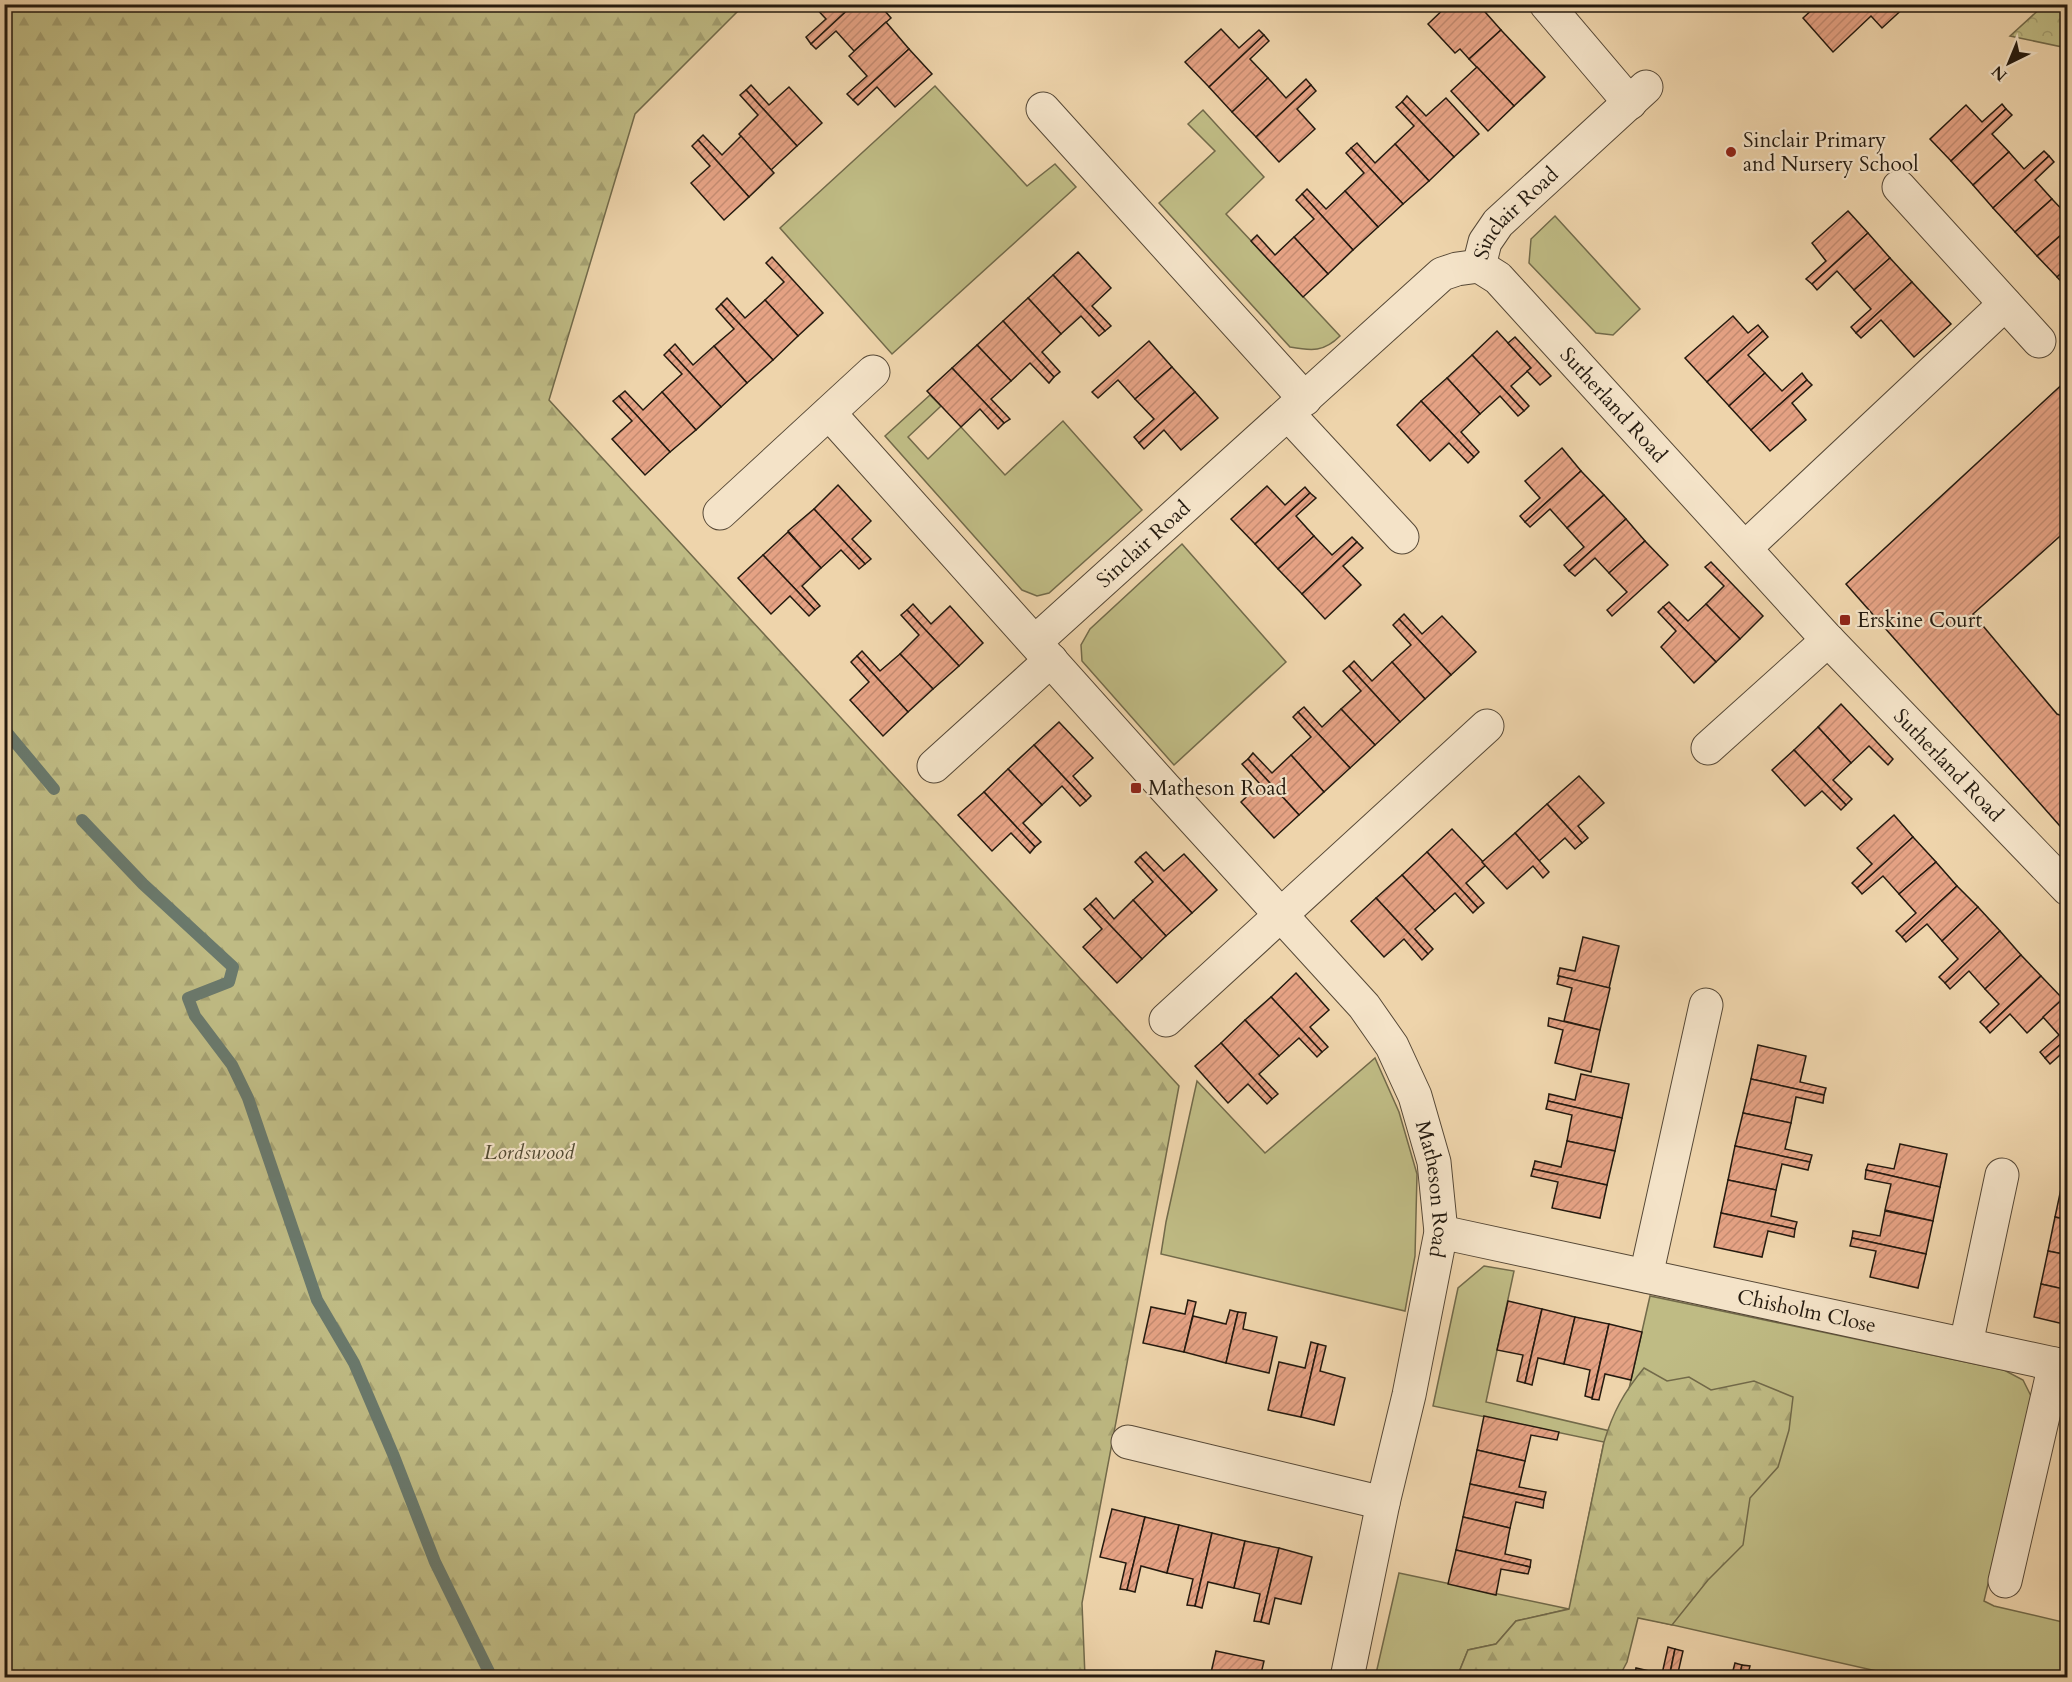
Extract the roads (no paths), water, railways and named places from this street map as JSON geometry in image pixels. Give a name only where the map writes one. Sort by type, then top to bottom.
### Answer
[{"type":"street","name":"Sinclair Road","points":[[1043,651],[1297,406],[1442,274],[1457,268],[1479,266],[1485,242],[1498,223],[1638,95],[1546,4]]},
{"type":"street","points":[[1043,109],[1297,406],[1402,537]]},
{"type":"street","points":[[1899,188],[2039,341]]},
{"type":"street","name":"Sutherland Road","points":[[1479,266],[1498,278],[1828,640],[2067,890]]},
{"type":"street","points":[[1745,548],[2005,304]]},
{"type":"street","points":[[720,513],[873,372]]},
{"type":"street","name":"Matheson Road","points":[[829,413],[1364,1006],[1392,1046],[1415,1096],[1434,1162],[1441,1232],[1409,1395],[1383,1503],[1347,1677]]},
{"type":"street","points":[[1708,748],[1828,640]]},
{"type":"street","points":[[934,766],[1043,651]]},
{"type":"street","points":[[1166,1020],[1487,726]]},
{"type":"street","points":[[1646,1276],[1706,1005]]},
{"type":"street","points":[[1966,1344],[2002,1175]]},
{"type":"street","name":"Chisholm Close","points":[[1441,1232],[2061,1365],[2005,1581]]},
{"type":"street","points":[[1128,1442],[1383,1503]]},
{"type":"waterway","points":[[4,729],[54,789]]},
{"type":"waterway","points":[[82,820],[143,884],[233,967],[229,982],[188,998],[195,1016],[232,1065],[248,1098],[317,1300],[354,1363],[393,1454],[435,1562],[492,1678]]},
{"type":"place","name":"Sinclair Primary and Nursery School","points":[[1731,152]]},
{"type":"place","name":"Erskine Court","points":[[1845,620]]},
{"type":"place","name":"Matheson Road","points":[[1136,788]]},
{"type":"park label","name":"Lordswood","points":[[529,1152]]}]
